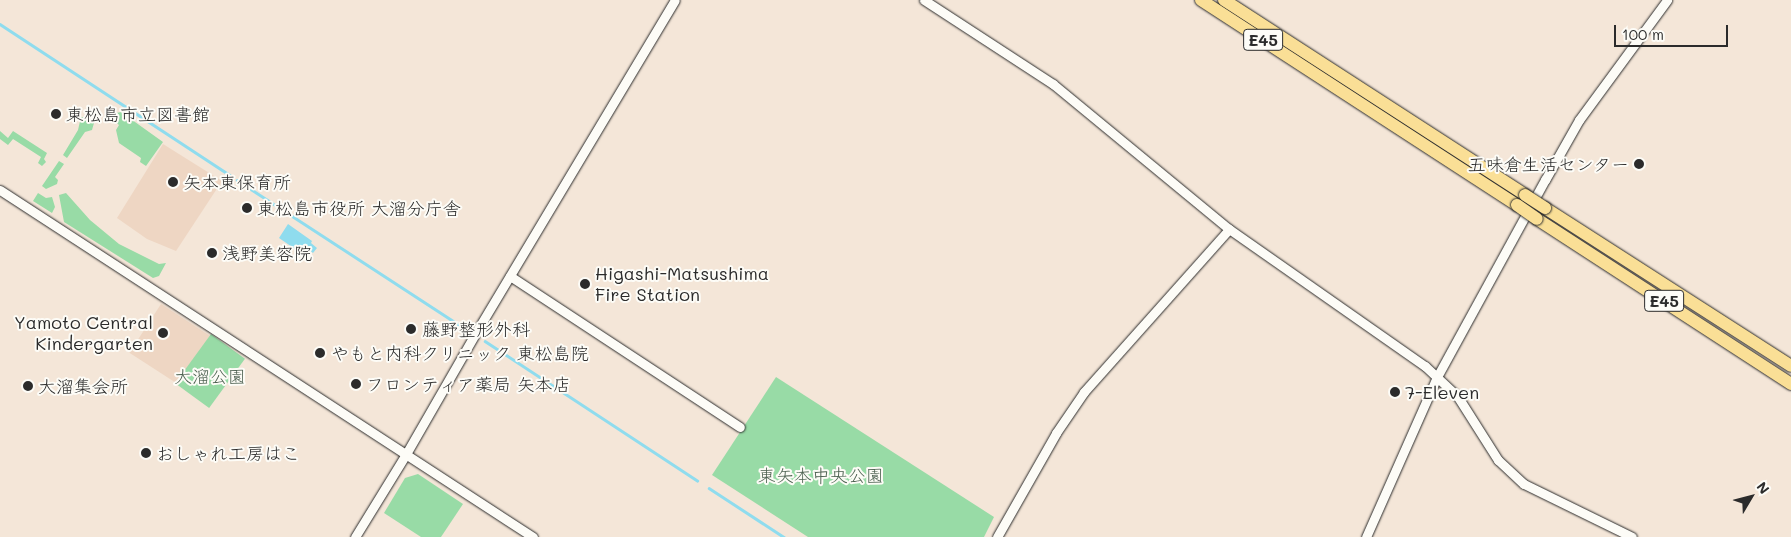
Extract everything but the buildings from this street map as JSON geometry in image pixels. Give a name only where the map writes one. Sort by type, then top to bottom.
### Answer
[{"type":"highway","name":"E45","points":[[1200,0],[1525,195],[1791,366]]},
{"type":"highway","name":"E45","points":[[1224,0],[1329,76]]},
{"type":"highway","name":"E45","points":[[1348,88],[1517,206],[1791,384]]},
{"type":"street","points":[[355,537],[675,0]]},
{"type":"street","points":[[924,0],[1053,84],[1229,229],[1437,376],[1464,404],[1498,460],[1514,476],[1536,491],[1632,537]]},
{"type":"street","points":[[1366,537],[1437,376],[1579,120],[1667,0]]},
{"type":"street","points":[[0,190],[532,537]]},
{"type":"street","points":[[997,537],[1056,433],[1084,392],[1229,229]]},
{"type":"street","points":[[510,276],[740,426]]},
{"type":"shaded area","points":[[163,144],[222,181],[176,251],[147,239],[117,218]]},
{"type":"shaded area","points":[[161,304],[210,336],[179,385],[129,353]]},
{"type":"green space","points":[[121,112],[163,142],[146,166],[140,162],[141,158],[119,143],[116,130],[119,125],[111,118],[112,114]]},
{"type":"green space","points":[[81,117],[89,118],[94,123],[92,130],[85,132],[67,158],[63,155],[78,130]]},
{"type":"green space","points":[[0,131],[8,138],[13,131],[47,153],[44,159],[46,162],[42,166],[38,163],[41,157],[13,139],[8,145],[0,139]]},
{"type":"green space","points":[[59,161],[64,164],[55,177],[58,180],[57,184],[46,189],[42,186]]},
{"type":"green space","points":[[38,193],[46,198],[52,197],[55,207],[52,213],[33,201]]},
{"type":"green space","points":[[66,193],[90,220],[119,244],[159,264],[166,263],[159,276],[153,278],[64,222],[59,195]]},
{"type":"green space","name":"大溜公園","points":[[211,334],[245,359],[209,408],[175,383]]},
{"type":"green space","name":"東矢本中央公園","points":[[776,377],[994,517],[984,537],[808,537],[712,475]]},
{"type":"green space","points":[[418,474],[463,504],[441,537],[421,537],[384,513],[405,478]]},
{"type":"water","points":[[288,224],[312,241],[311,243],[317,248],[313,253],[302,245],[298,251],[279,238]]},
{"type":"waterway","points":[[0,24],[230,175]]},
{"type":"waterway","points":[[237,180],[469,331]]},
{"type":"waterway","points":[[485,341],[697,480]]},
{"type":"waterway","points":[[709,488],[784,537]]},
{"type":"place","name":"東松島市立図書館","points":[[56,114]]},
{"type":"place","name":"五味倉生活センター","points":[[1639,164]]},
{"type":"place","name":"矢本東保育所","points":[[173,182]]},
{"type":"place","name":"東松島市役所 大溜分庁舎","points":[[247,208]]},
{"type":"place","name":"浅野美容院","points":[[212,253]]},
{"type":"place","name":"Higashi-Matsushima Fire Station","points":[[585,284]]},
{"type":"place","name":"藤野整形外科","points":[[411,329]]},
{"type":"place","name":"Yamoto Central Kindergarten","points":[[163,333]]},
{"type":"place","name":"やもと内科クリニック 東松島院","points":[[320,353]]},
{"type":"place","name":"フロンティア薬局 矢本店","points":[[356,384]]},
{"type":"place","name":"大溜集会所","points":[[28,386]]},
{"type":"place","name":"7-Eleven","points":[[1395,392]]},
{"type":"place","name":"おしゃれ工房はこ","points":[[146,453]]}]
